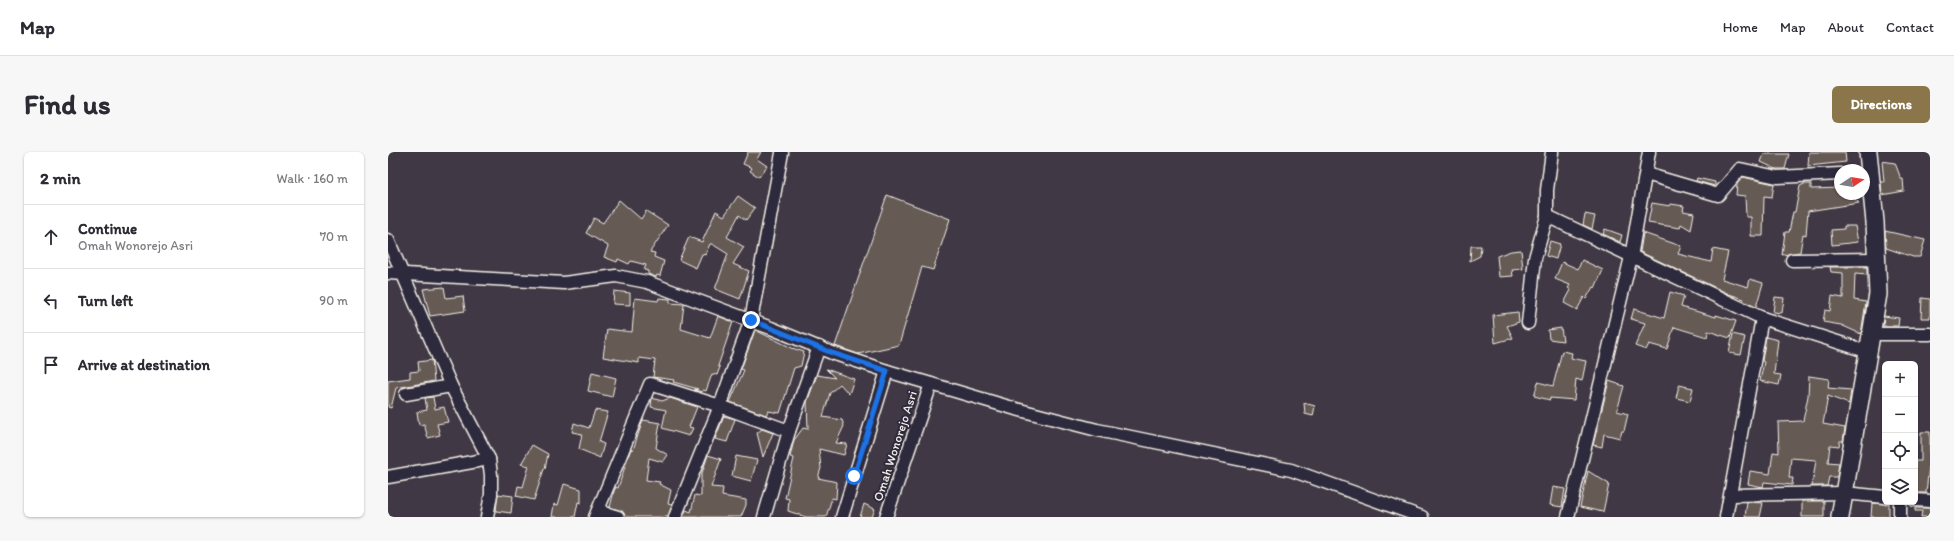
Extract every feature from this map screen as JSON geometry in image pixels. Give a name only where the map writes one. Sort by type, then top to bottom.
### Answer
[{"type":"street","points":[[1528,323],[1535,258],[1547,216],[1547,190],[1552,152]]},
{"type":"street","points":[[1568,517],[1631,257],[1649,152]]},
{"type":"street","points":[[1867,164],[1868,152]]},
{"type":"street","points":[[675,517],[720,406],[751,320],[782,153]]},
{"type":"street","points":[[1646,174],[1718,195],[1740,169],[1777,177],[1834,174]]},
{"type":"street","points":[[1840,517],[1878,294],[1878,259],[1870,196]]},
{"type":"street","points":[[1547,216],[1762,318],[1869,352]]},
{"type":"street","points":[[388,240],[451,386],[489,459],[491,494],[488,517]]},
{"type":"street","points":[[1792,260],[1878,259]]},
{"type":"street","points":[[388,273],[564,283],[616,276],[647,282],[751,320],[818,347],[887,371],[1097,430],[1290,470],[1422,517]]},
{"type":"street","points":[[1726,517],[1762,318]]},
{"type":"street","points":[[1872,334],[1930,334]]},
{"type":"street","points":[[764,517],[789,431],[818,347]]},
{"type":"street","points":[[842,517],[887,371]]},
{"type":"street","points":[[618,517],[596,514],[650,384],[720,406],[789,431]]},
{"type":"street","name":"Omah Wonorejo Asri","points":[[886,517],[930,384]]},
{"type":"street","points":[[406,394],[451,386]]},
{"type":"street","points":[[388,477],[489,459]]},
{"type":"street","points":[[1731,495],[1844,494],[1882,497]]},
{"type":"street","points":[[1918,500],[1930,501]]},
{"type":"street","points":[[1900,505],[1900,517]]},
{"type":"building","points":[[748,152],[761,152],[757,159],[767,166],[759,177],[750,171],[752,168],[743,164]]},
{"type":"building","points":[[1809,152],[1845,152],[1846,162],[1808,166]]},
{"type":"building","points":[[1764,154],[1789,154],[1785,169],[1776,169],[1761,162]]},
{"type":"building","points":[[1882,161],[1895,163],[1901,179],[1903,179],[1904,191],[1882,195],[1881,182],[1884,182]]},
{"type":"building","points":[[1743,177],[1774,184],[1772,197],[1764,196],[1763,236],[1751,236],[1751,217],[1746,217],[1745,196],[1736,195],[1737,184]]},
{"type":"building","points":[[1697,178],[1715,182],[1715,186],[1696,181]]},
{"type":"building","points":[[1804,184],[1811,184],[1811,189],[1834,188],[1834,200],[1856,200],[1859,203],[1808,211],[1806,235],[1803,234],[1800,252],[1782,255],[1785,232],[1789,232],[1800,186]]},
{"type":"building","points":[[887,195],[950,219],[933,270],[922,267],[899,345],[858,354],[835,346]]},
{"type":"building","points":[[738,196],[755,208],[746,220],[739,215],[727,237],[744,247],[733,264],[749,271],[740,299],[715,289],[728,254],[710,244],[705,255],[702,254],[696,268],[679,260],[689,237],[702,242],[716,211],[724,216]]},
{"type":"building","points":[[619,200],[641,219],[646,211],[668,225],[650,252],[655,253],[654,257],[664,261],[660,276],[657,275],[656,277],[648,274],[648,271],[644,270],[646,265],[631,261],[629,264],[618,259],[617,262],[604,257],[608,246],[586,233],[594,218],[603,223]]},
{"type":"building","points":[[1652,203],[1670,206],[1671,204],[1684,206],[1683,211],[1694,213],[1691,230],[1681,224],[1680,228],[1648,223]]},
{"type":"building","points":[[1585,214],[1595,216],[1592,229],[1583,225]]},
{"type":"building","points":[[1844,226],[1855,226],[1858,242],[1832,245],[1831,230],[1844,229]]},
{"type":"building","points":[[1605,229],[1622,235],[1620,242],[1603,234]]},
{"type":"building","points":[[1885,231],[1925,240],[1920,257],[1913,257],[1886,248]]},
{"type":"building","points":[[1643,233],[1681,246],[1678,254],[1711,262],[1713,249],[1728,252],[1722,279],[1748,287],[1750,279],[1763,283],[1756,307],[1743,301],[1744,299],[1729,294],[1640,252]]},
{"type":"building","points":[[1550,241],[1560,244],[1556,259],[1546,256]]},
{"type":"building","points":[[1471,246],[1481,246],[1480,256],[1470,261]]},
{"type":"building","points":[[1521,250],[1523,269],[1512,270],[1513,276],[1499,277],[1497,256],[1511,251]]},
{"type":"building","points":[[1582,260],[1603,270],[1595,288],[1593,287],[1586,299],[1584,297],[1577,310],[1564,303],[1571,290],[1568,288],[1570,285],[1555,279],[1562,262],[1578,269]]},
{"type":"building","points":[[1830,267],[1867,267],[1867,275],[1855,274],[1854,300],[1866,302],[1861,334],[1841,325],[1823,322],[1825,310],[1830,311],[1832,296],[1843,298],[1843,273],[1831,272]]},
{"type":"building","points":[[444,287],[446,298],[463,296],[465,311],[430,316],[423,289]]},
{"type":"building","points":[[614,291],[630,293],[630,305],[613,304]]},
{"type":"building","points":[[1670,292],[1684,296],[1681,307],[1736,321],[1730,338],[1708,331],[1707,337],[1674,327],[1667,349],[1649,344],[1646,350],[1635,346],[1645,323],[1631,319],[1634,309],[1664,318]]},
{"type":"building","points":[[1775,297],[1784,298],[1782,313],[1773,312]]},
{"type":"building","points":[[635,298],[658,301],[659,298],[670,299],[670,303],[684,304],[681,329],[710,338],[718,316],[733,322],[718,366],[720,367],[717,375],[712,374],[706,391],[703,390],[702,392],[694,390],[698,389],[673,382],[674,380],[653,377],[655,360],[639,358],[639,363],[603,357],[607,329],[632,332]]},
{"type":"building","points":[[1922,298],[1930,299],[1930,318],[1921,318]]},
{"type":"building","points":[[1518,312],[1519,322],[1507,326],[1513,338],[1495,343],[1493,315]]},
{"type":"building","points":[[1884,316],[1899,318],[1898,326],[1883,326]]},
{"type":"building","points":[[1561,328],[1563,341],[1549,339],[1548,330]]},
{"type":"building","points":[[755,330],[792,348],[804,352],[801,366],[794,368],[780,413],[768,411],[766,415],[730,402],[744,370],[741,369]]},
{"type":"building","points":[[1733,334],[1745,337],[1741,355],[1729,353]]},
{"type":"building","points":[[1766,337],[1778,340],[1774,374],[1781,375],[1779,385],[1760,381],[1764,362],[1762,361]]},
{"type":"building","points":[[1562,351],[1572,353],[1571,358],[1586,361],[1582,381],[1576,379],[1574,400],[1550,398],[1550,400],[1534,396],[1538,382],[1553,386]]},
{"type":"building","points":[[432,360],[434,381],[396,388],[391,408],[388,407],[388,381],[410,378],[410,372],[419,371],[418,362]]},
{"type":"building","points":[[826,369],[854,379],[849,394],[840,384],[830,393],[823,417],[842,420],[844,426],[836,443],[847,444],[844,455],[819,449],[821,468],[818,478],[837,482],[836,499],[832,498],[826,517],[806,517],[788,511],[789,499],[785,498],[794,458],[790,457],[794,440],[803,428],[808,429],[807,402],[817,375],[835,378]]},
{"type":"building","points":[[592,372],[616,378],[612,397],[588,391]]},
{"type":"building","points":[[1809,376],[1829,379],[1828,388],[1851,390],[1849,404],[1828,396],[1823,424],[1845,428],[1843,441],[1840,441],[1839,446],[1830,445],[1828,462],[1839,463],[1837,477],[1829,477],[1827,486],[1812,486],[1816,460],[1791,458],[1789,478],[1793,478],[1792,485],[1764,482],[1763,487],[1748,484],[1750,471],[1770,474],[1773,452],[1779,453],[1778,422],[1803,421],[1808,396]]},
{"type":"building","points":[[1609,381],[1624,386],[1617,411],[1628,414],[1624,431],[1622,431],[1620,438],[1604,434],[1602,447],[1593,445]]},
{"type":"building","points":[[1679,385],[1693,388],[1690,401],[1676,398]]},
{"type":"building","points":[[433,397],[435,409],[444,407],[448,422],[437,424],[440,435],[428,438],[424,424],[419,425],[417,412],[427,410],[425,398]]},
{"type":"building","points":[[652,398],[662,401],[670,398],[697,407],[689,427],[693,428],[689,436],[662,428],[666,410],[651,407]]},
{"type":"building","points":[[1304,403],[1315,406],[1313,416],[1305,414]]},
{"type":"building","points":[[595,410],[608,412],[599,442],[604,444],[600,458],[579,449],[582,434],[572,432],[574,423],[589,428]]},
{"type":"building","points":[[724,416],[735,419],[727,442],[715,439]]},
{"type":"building","points":[[643,420],[660,423],[656,448],[668,455],[663,462],[649,458],[646,480],[660,482],[659,484],[671,490],[668,504],[672,505],[668,517],[625,517],[623,512],[610,507],[614,491],[616,487],[618,488],[629,454],[631,449],[633,450]]},
{"type":"building","points":[[762,429],[773,433],[763,457],[757,433]]},
{"type":"building","points":[[1921,432],[1930,432],[1930,457],[1926,493],[1918,493],[1918,461],[1921,461]]},
{"type":"building","points":[[532,445],[548,454],[545,469],[534,500],[516,496],[518,486],[523,487],[529,466],[521,464]]},
{"type":"building","points":[[708,455],[721,459],[711,487],[723,488],[722,496],[746,500],[746,505],[741,517],[683,517],[686,510],[691,512],[695,495],[701,496],[701,476]]},
{"type":"building","points":[[736,456],[757,460],[751,481],[732,476]]},
{"type":"building","points":[[1588,471],[1609,484],[1603,512],[1580,507]]},
{"type":"building","points":[[564,484],[581,489],[581,503],[578,502],[575,517],[552,517],[554,504],[558,505]]},
{"type":"building","points":[[1553,487],[1565,489],[1562,507],[1550,505]]},
{"type":"building","points":[[498,494],[513,496],[511,513],[496,511]]},
{"type":"building","points":[[1802,501],[1824,501],[1824,517],[1802,517]]},
{"type":"building","points":[[1747,502],[1763,503],[1760,517],[1745,517]]},
{"type":"building","points":[[1872,503],[1889,505],[1889,517],[1871,517]]},
{"type":"building","points":[[864,504],[875,509],[872,517],[860,517]]},
{"type":"building","points":[[1915,508],[1930,508],[1930,517],[1921,517],[1922,511],[1915,511]]},
{"type":"route","points":[[751,320],[832,353],[887,371],[854,476]]}]
